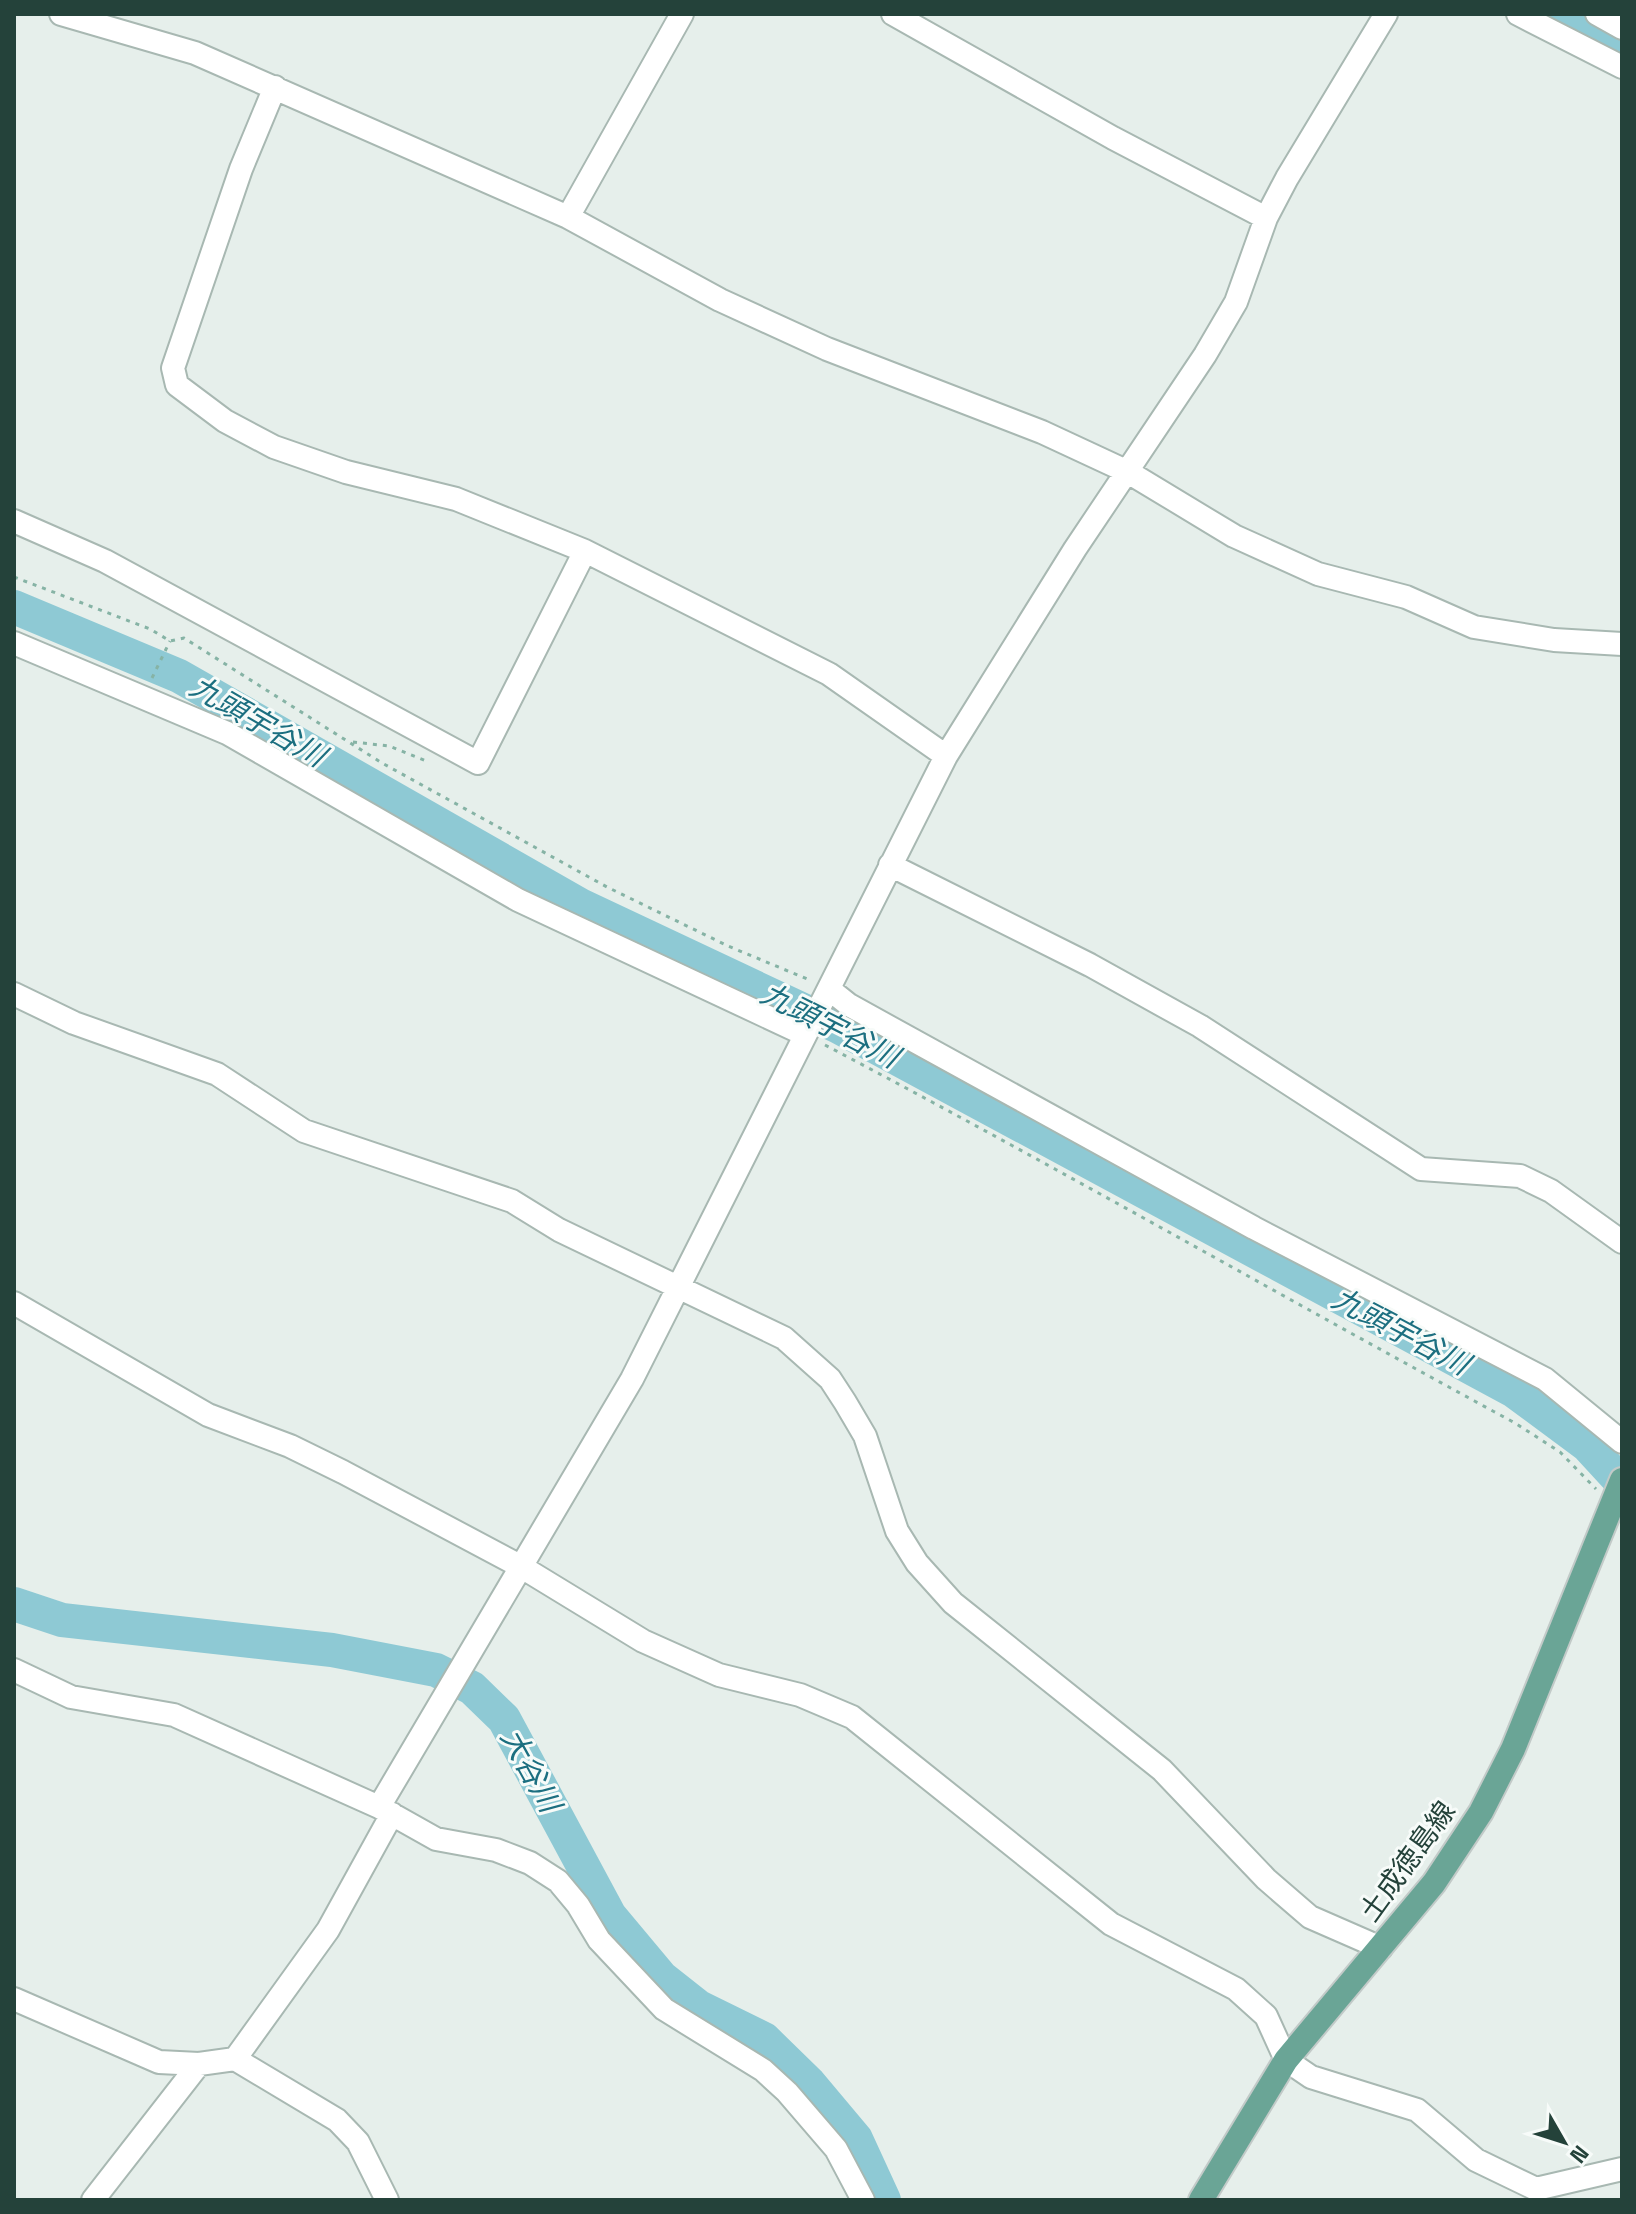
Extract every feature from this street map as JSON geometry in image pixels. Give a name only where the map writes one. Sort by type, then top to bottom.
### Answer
[{"type":"main road","name":"土成徳島線","points":[[1201,2200],[1286,2060],[1449,1864],[1481,1812],[1513,1749],[1618,1501]]},
{"type":"street","points":[[61,14],[195,53],[568,217],[720,300],[813,343],[1042,432],[1128,472],[1234,536],[1318,574],[1406,597],[1474,627],[1554,640],[1622,644]]},
{"type":"street","points":[[568,217],[682,14]]},
{"type":"street","points":[[893,14],[1113,138],[1266,218]]},
{"type":"street","points":[[235,2059],[328,1930],[446,1690],[625,1392],[946,756],[1075,549],[1236,302],[1266,218],[1386,14]]},
{"type":"street","points":[[1518,14],[1622,67]]},
{"type":"street","points":[[1597,14],[1622,28]]},
{"type":"street","points":[[275,87],[241,169],[173,368],[177,385],[225,421],[274,447],[346,472],[456,499],[585,551],[829,674],[946,756]]},
{"type":"street","points":[[14,521],[105,561],[478,763],[585,551]]},
{"type":"street","points":[[14,643],[227,733],[518,900],[805,1032]]},
{"type":"street","points":[[890,865],[1090,965],[1200,1026],[1421,1169],[1520,1176],[1551,1191],[1622,1242]]},
{"type":"street","points":[[828,991],[1254,1228],[1545,1379],[1622,1442]]},
{"type":"street","points":[[14,994],[74,1023],[217,1074],[304,1131],[512,1201],[559,1230],[784,1338],[830,1379],[865,1436],[897,1531],[917,1563],[953,1603],[1162,1770],[1266,1879],[1310,1917],[1381,1948]]},
{"type":"street","points":[[14,1303],[208,1415],[317,1459],[520,1566],[643,1641],[719,1675],[800,1695],[852,1717],[1111,1924],[1236,1989],[1266,2016],[1286,2060],[1311,2077],[1417,2110],[1476,2160],[1536,2189],[1622,2169]]},
{"type":"street","points":[[14,1670],[71,1697],[174,1715],[386,1810],[436,1839],[496,1850],[530,1863],[558,1881],[599,1940],[664,2009],[763,2070],[787,2092],[836,2149],[857,2197]]},
{"type":"street","points":[[14,1999],[159,2062],[199,2064],[235,2059],[337,2120],[358,2142],[387,2200]]},
{"type":"street","points":[[93,2200],[199,2064]]},
{"type":"path","points":[[14,577],[150,629],[170,641],[184,638],[382,763],[607,887],[828,991]]},
{"type":"path","points":[[147,688],[170,641]]},
{"type":"path","points":[[353,742],[389,746],[443,764]]},
{"type":"path","points":[[805,1032],[1515,1423],[1560,1452],[1618,1501]]},
{"type":"waterway","points":[[1553,14],[1622,50]]},
{"type":"waterway","name":"九頭宇谷川","points":[[14,607],[179,676],[582,906],[837,1026],[1514,1391],[1587,1445],[1622,1483]]},
{"type":"waterway","name":"大谷川","points":[[14,1604],[62,1620],[332,1650],[436,1670],[472,1688],[504,1719],[610,1916],[661,1977],[699,2007],[764,2039],[809,2083],[856,2139],[884,2200]]}]
